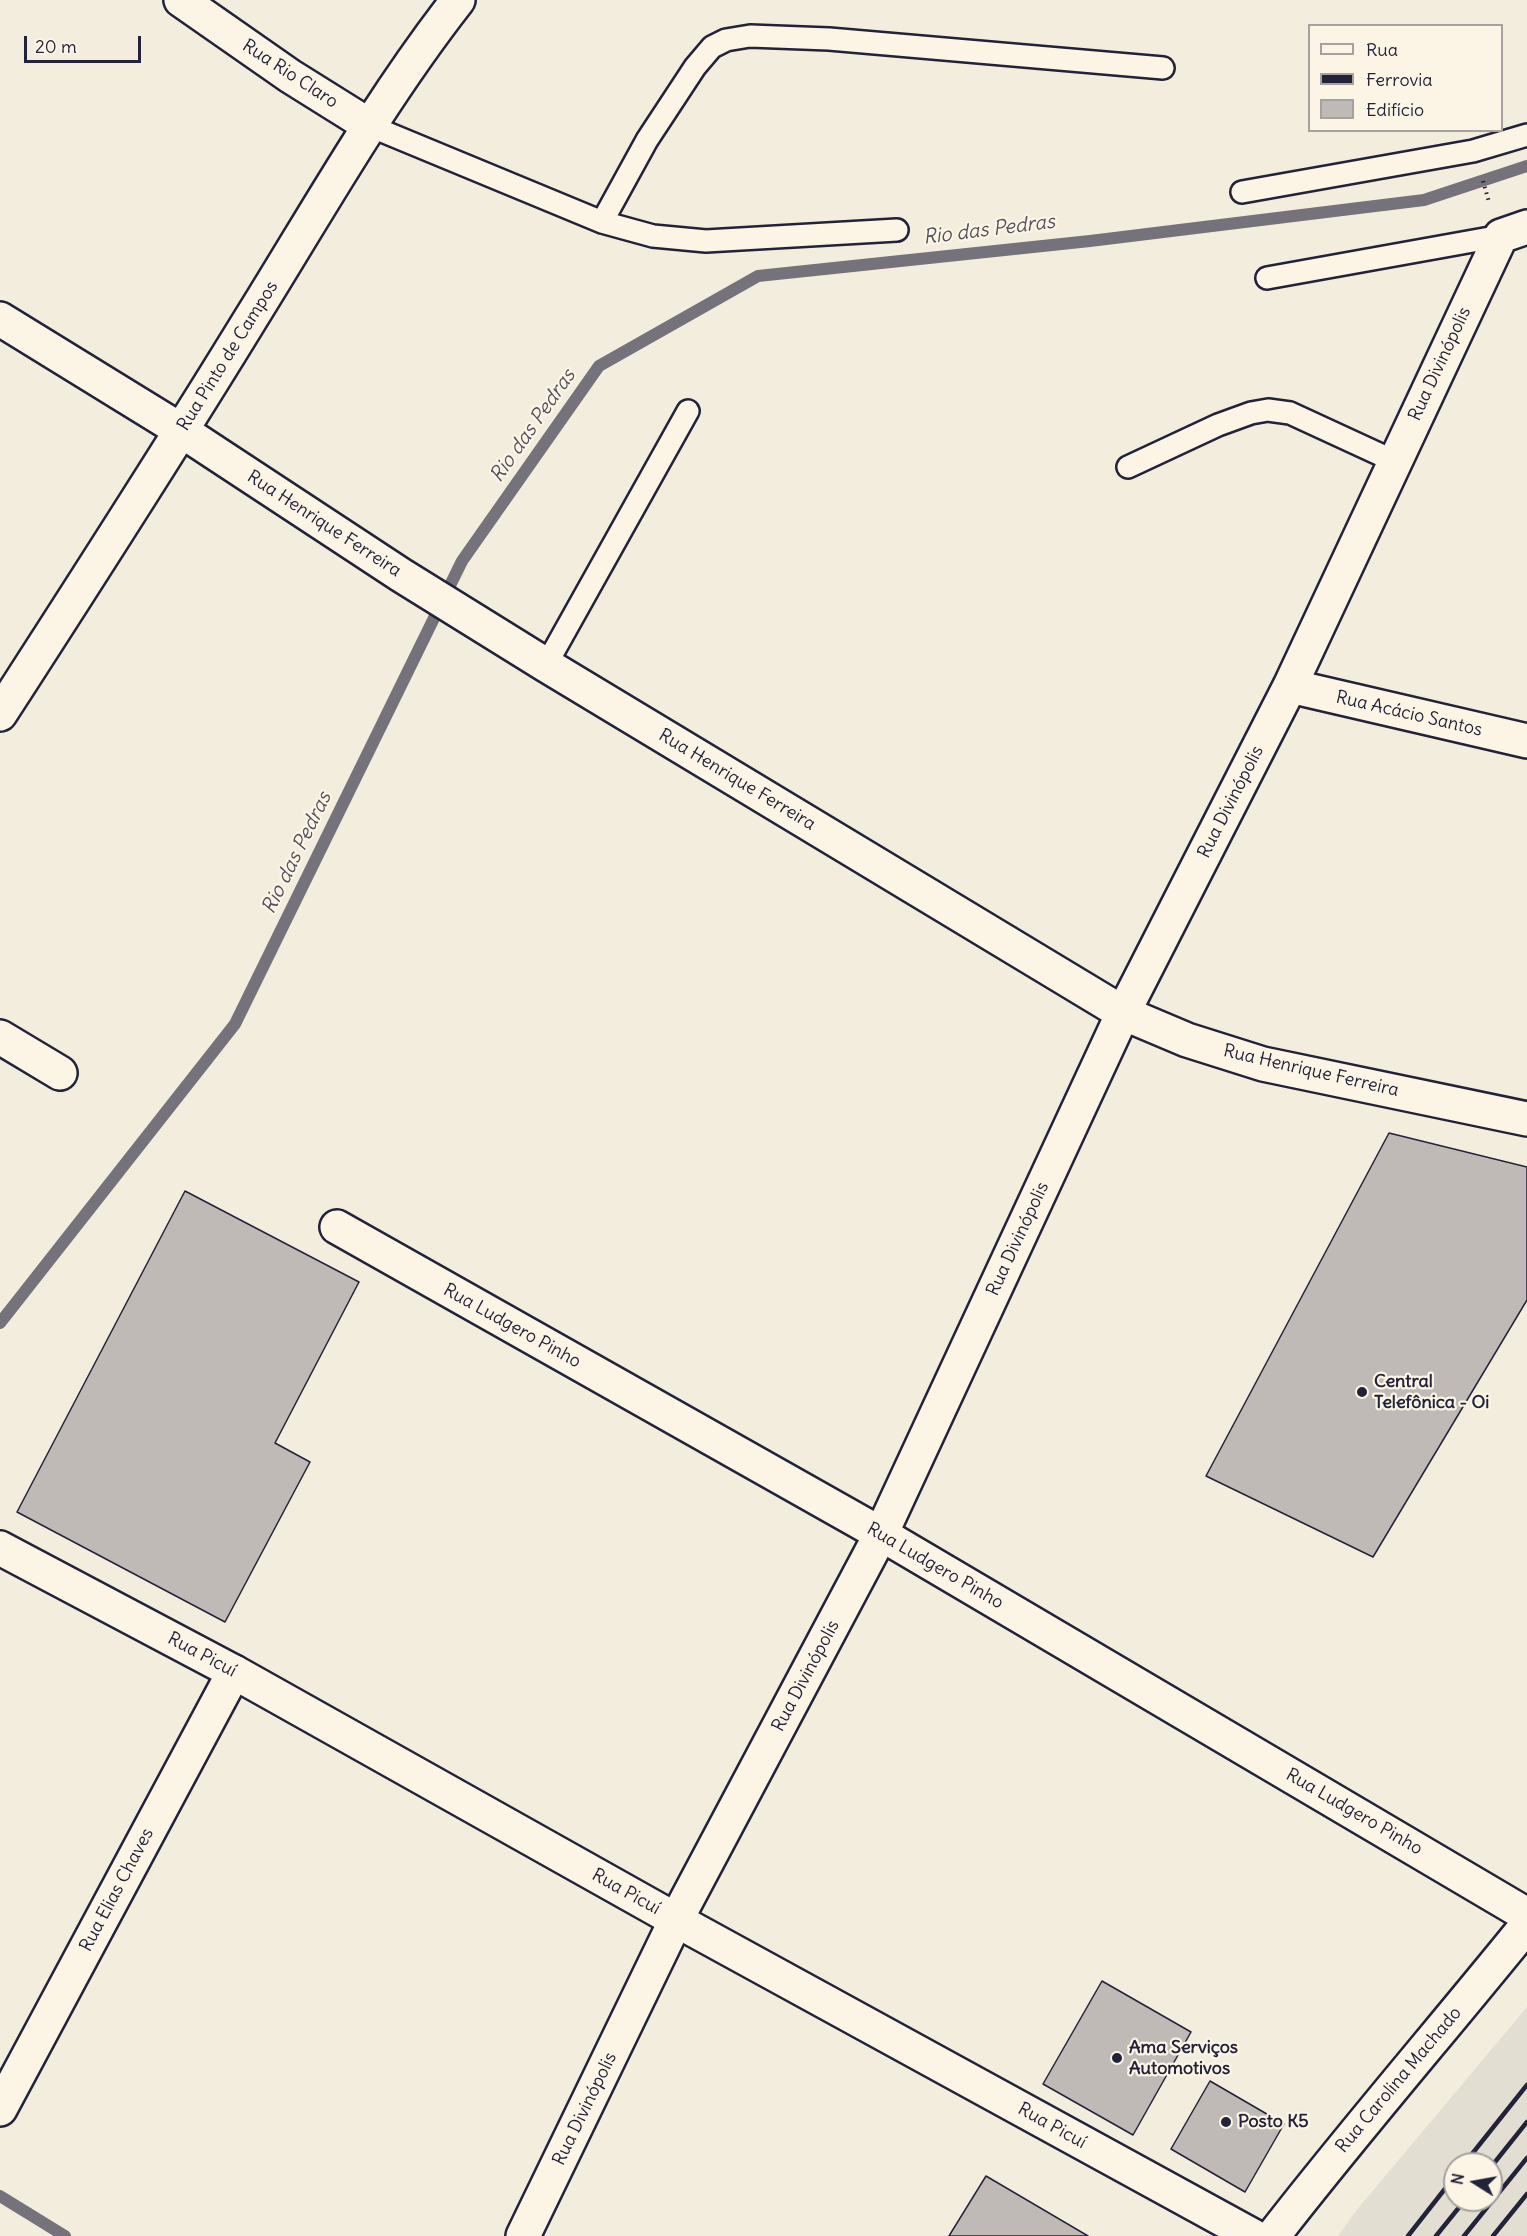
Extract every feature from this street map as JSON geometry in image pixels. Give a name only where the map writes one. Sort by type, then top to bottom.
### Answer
[{"type":"street","name":"Rua Rio Claro","points":[[182,0],[290,76],[370,126]]},
{"type":"street","name":"Rua Pinto de Campos","points":[[0,714],[182,431],[370,126],[438,25],[458,0]]},
{"type":"street","name":"Rua Divinópolis","points":[[523,2236],[676,1920],[881,1534],[1124,1013],[1290,686],[1394,461],[1514,232]]},
{"type":"street","name":"Rua Henrique Ferreira","points":[[0,319],[182,431],[484,627],[1124,1013],[1187,1040],[1263,1064],[1527,1119]]},
{"type":"street","name":"Rua Acácio Santos","points":[[1290,686],[1527,741]]},
{"type":"street","points":[[0,1037],[60,1073]]},
{"type":"street","name":"Rua Ludgero Pinho","points":[[337,1227],[881,1534],[1527,1915]]},
{"type":"street","name":"Rua Picuí","points":[[0,1548],[234,1672],[676,1920],[1253,2236]]},
{"type":"street","name":"Rua Elias Chaves","points":[[0,2109],[234,1672]]},
{"type":"street","name":"Rua Carolina Machado","points":[[1273,2236],[1332,2159],[1425,2051],[1527,1925]]},
{"type":"lane","points":[[602,222],[647,140],[695,67],[712,47],[726,39],[750,36],[829,39],[1163,68]]},
{"type":"lane","points":[[370,126],[602,222],[653,236],[706,241],[897,230]]},
{"type":"lane","points":[[1242,192],[1473,151],[1527,135]]},
{"type":"lane","points":[[1267,278],[1514,232]]},
{"type":"lane","points":[[1128,467],[1218,425],[1251,413],[1268,410],[1290,413],[1394,461]]},
{"type":"lane","points":[[546,665],[688,411]]},
{"type":"path","points":[[1480,174],[1490,204]]},
{"type":"shaded area","points":[[1527,2007],[1527,2236],[1338,2236],[1355,2212]]},
{"type":"building","name":"Central Telefônica - Oi","points":[[1389,1133],[1527,1167],[1527,1300],[1373,1557],[1206,1476]]},
{"type":"building","points":[[185,1191],[359,1282],[275,1443],[310,1462],[225,1622],[17,1512]]},
{"type":"building","name":"Ama Serviços Automotivos","points":[[1102,1981],[1191,2032],[1133,2135],[1043,2084]]},
{"type":"building","points":[[1210,2081],[1284,2124],[1245,2192],[1171,2149]]},
{"type":"building","points":[[986,2176],[1088,2236],[949,2236]]},
{"type":"waterway","name":"Rio das Pedras","points":[[0,1323],[235,1024],[462,561],[599,366],[758,276],[1090,241],[1424,200],[1527,166]]},
{"type":"waterway","points":[[0,2196],[65,2236]]},
{"type":"railway","points":[[1474,2152],[1527,2085]]},
{"type":"railway","points":[[1503,2152],[1527,2122]]},
{"type":"railway","points":[[1464,2236],[1527,2158]]},
{"type":"railway","points":[[1408,2236],[1443,2191]]},
{"type":"railway","points":[[1493,2236],[1527,2194]]},
{"type":"railway","points":[[1436,2236],[1455,2212]]},
{"type":"place","name":"Central Telefônica - Oi","points":[[1362,1392]]},
{"type":"place","name":"Ama Serviços Automotivos","points":[[1117,2058]]},
{"type":"place","name":"Posto K5","points":[[1226,2122]]}]
